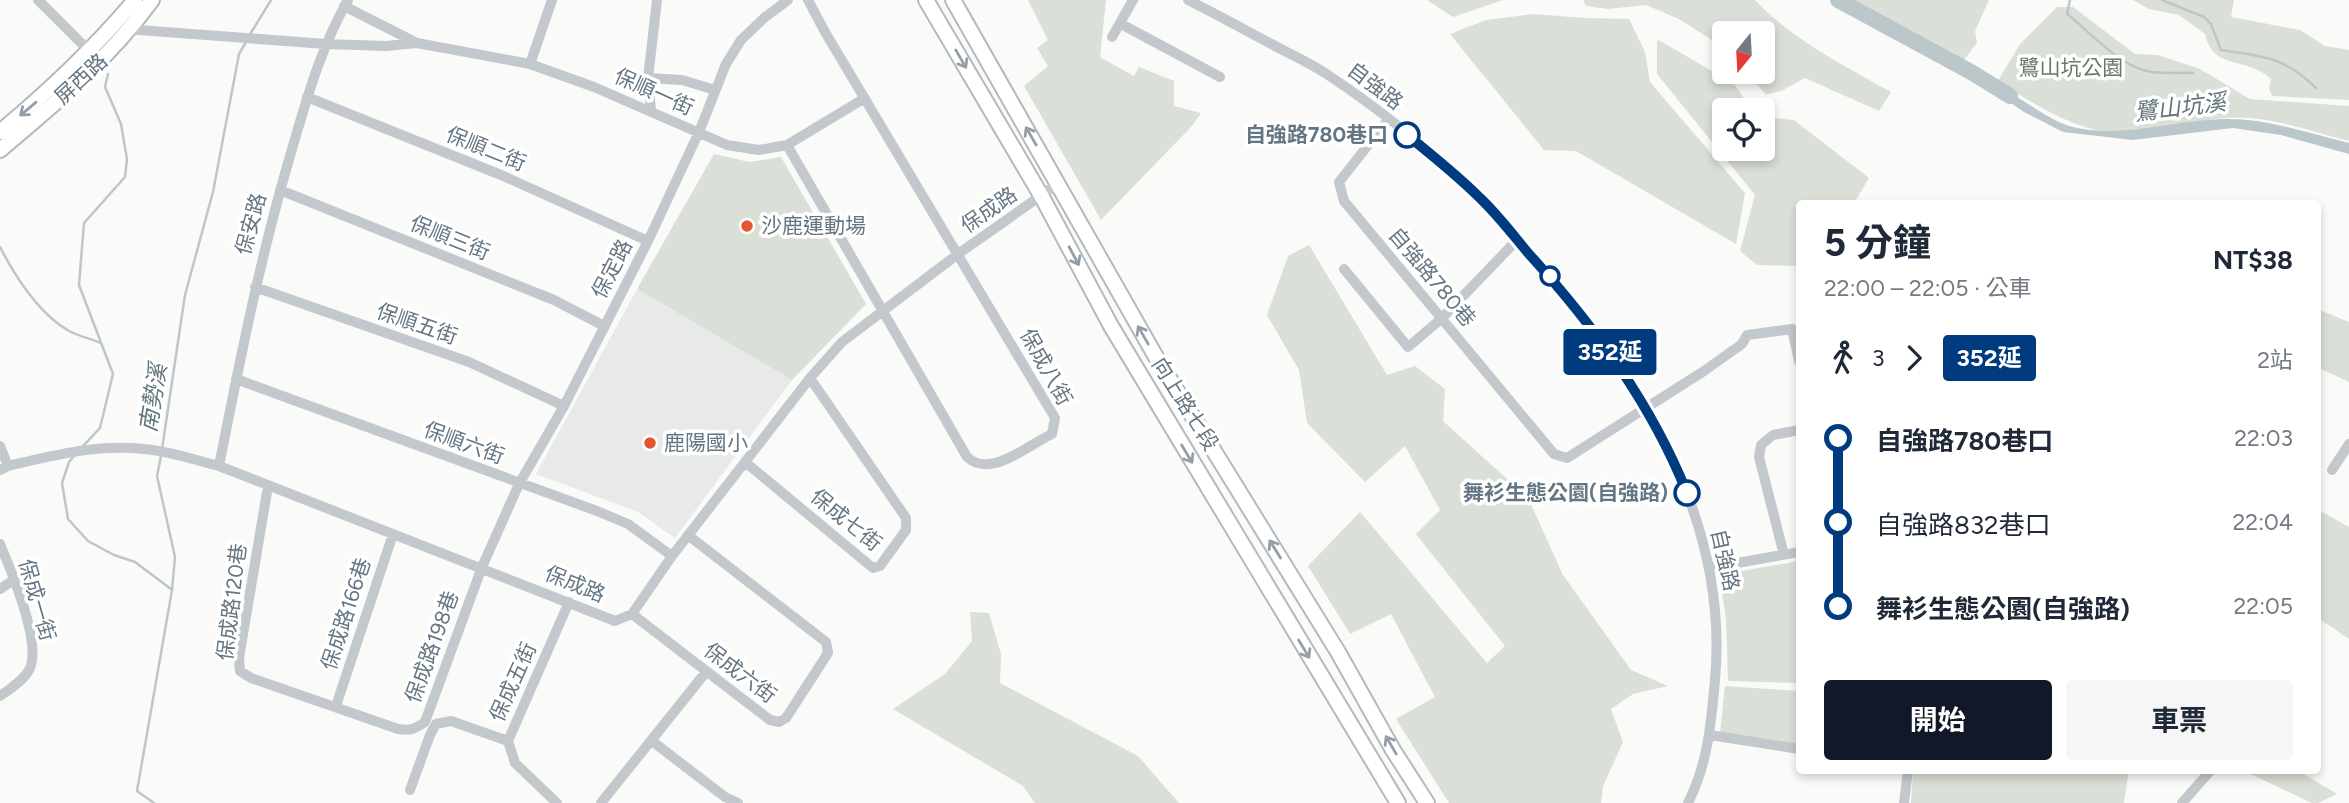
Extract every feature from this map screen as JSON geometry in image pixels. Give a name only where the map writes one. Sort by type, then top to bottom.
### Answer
[{"type":"main road","name":"屏西路","points":[[0,150],[66,96],[95,57],[112,27],[135,0]]},
{"type":"main road","name":"屏西路","points":[[0,132],[52,88],[130,29],[152,0]]},
{"type":"main road","name":"向上路七段","points":[[926,0],[1042,197],[1111,326],[1398,803]]},
{"type":"main road","name":"向上路七段","points":[[953,0],[1156,357],[1338,652],[1393,750],[1427,803]]},
{"type":"street","points":[[38,0],[95,57]]},
{"type":"street","points":[[530,64],[552,0]]},
{"type":"street","points":[[651,111],[648,78],[657,0]]},
{"type":"street","name":"保定路","points":[[482,567],[519,484],[564,406],[648,241],[699,132],[726,64],[741,40],[788,0]]},
{"type":"street","name":"保成八街","points":[[787,145],[967,457],[973,463],[993,466],[1052,434],[1055,418],[825,33],[808,0]]},
{"type":"street","points":[[1112,37],[1133,0]]},
{"type":"street","name":"自強路","points":[[1188,0],[1325,73],[1438,159],[1481,199],[1595,331],[1646,409],[1672,456],[1686,491],[1709,568],[1717,627],[1710,735],[1702,773],[1689,803]]},
{"type":"street","name":"保順一街","points":[[346,3],[417,43]]},
{"type":"street","name":"保安路","points":[[219,466],[255,287],[280,190],[307,97],[326,44],[346,3]]},
{"type":"street","points":[[1121,24],[1220,77]]},
{"type":"street","name":"保順一街","points":[[112,27],[326,44],[386,46],[417,43],[530,64],[594,86],[727,145],[759,150],[787,145],[865,98]]},
{"type":"street","points":[[648,78],[682,80],[715,90]]},
{"type":"street","name":"保順二街","points":[[307,97],[501,175],[648,241]]},
{"type":"street","name":"自強路780巷","points":[[1388,120],[1339,182],[1344,201],[1554,454],[1567,458],[1646,409]]},
{"type":"street","name":"保成路","points":[[4,468],[70,451],[117,448],[146,449],[219,466],[615,621],[632,614],[672,556],[810,378],[842,342],[958,254],[1059,183]]},
{"type":"street","name":"保順三街","points":[[280,190],[554,300],[604,326]]},
{"type":"street","points":[[1344,268],[1408,347],[1441,319],[1517,240]]},
{"type":"street","name":"保順五街","points":[[255,287],[469,362],[564,406]]},
{"type":"street","points":[[1646,409],[1742,344],[1747,335],[1792,329],[1796,347]]},
{"type":"street","name":"保成七街","points":[[745,462],[873,568],[880,566],[906,530],[906,519],[810,378]]},
{"type":"street","name":"保順六街","points":[[236,379],[628,524],[672,556]]},
{"type":"street","points":[[1784,555],[1759,457],[1762,444],[1773,436],[1796,431]]},
{"type":"street","points":[[2332,470],[2349,444]]},
{"type":"street","points":[[0,446],[4,468]]},
{"type":"street","name":"保成路120巷","points":[[268,486],[240,671],[251,678],[408,731]]},
{"type":"street","name":"保成路166巷","points":[[336,706],[393,534]]},
{"type":"street","name":"保成六街","points":[[632,614],[770,720],[779,722],[786,718],[828,653],[825,642],[689,536]]},
{"type":"street","name":"保成一街","points":[[0,544],[27,618],[33,658],[30,669],[23,678],[0,696]]},
{"type":"street","points":[[1709,568],[1796,553]]},
{"type":"street","name":"保成路198巷","points":[[408,731],[425,722],[482,567]]},
{"type":"street","points":[[0,589],[15,579]]},
{"type":"street","name":"保成五街","points":[[557,803],[515,763],[508,741],[569,602]]},
{"type":"street","points":[[601,803],[706,672]]},
{"type":"street","points":[[410,790],[436,724],[452,721],[508,741]]},
{"type":"street","points":[[1710,735],[1796,749]]},
{"type":"street","points":[[652,741],[722,800],[738,803]]},
{"type":"street","points":[[1904,803],[1908,774]]},
{"type":"street","points":[[2182,803],[2207,774]]},
{"type":"shaded area","points":[[1992,85],[2053,119],[2073,127],[2110,131],[2205,120],[2239,119],[2287,127],[2349,143],[2349,154],[2281,135],[2233,128],[2133,140],[2063,132],[2024,112],[1999,95]]},
{"type":"shaded area","name":"鹿陽國小","points":[[637,289],[792,380],[675,538],[638,512],[536,474]]},
{"type":"green space","points":[[1028,0],[1106,0],[1100,57],[1134,76],[1139,67],[1174,81],[1174,106],[1201,113],[1191,127],[1101,220],[1024,86],[1048,66],[1037,48],[1048,40]]},
{"type":"green space","points":[[1427,0],[1503,0],[1453,17]]},
{"type":"green space","points":[[1583,0],[1755,0],[1802,40],[1891,92],[1879,111],[1805,78],[1781,91],[1766,95],[1756,84],[1775,84],[1775,21],[1712,21],[1712,40],[1679,19],[1646,5],[1608,9],[1586,6]]},
{"type":"green space","points":[[1850,0],[1989,0],[1975,31],[1977,43],[1963,61]]},
{"type":"green space","points":[[2133,0],[2234,0],[2231,17],[2300,30],[2325,46],[2349,50],[2349,100],[2272,96],[2269,89],[2271,79],[2262,72],[2215,53],[2205,34],[2179,15],[2149,9]]},
{"type":"green space","name":"鷺山坑公園","points":[[2057,7],[2073,7],[2135,54],[2158,55],[2200,69],[2250,99],[2349,106],[2349,141],[2256,118],[2212,119],[2149,133],[2124,134],[2090,128],[2058,116],[1998,81],[2020,44]]},
{"type":"green space","points":[[1533,14],[1629,19],[1645,52],[1650,82],[1712,154],[1712,161],[1718,161],[1745,193],[1736,244],[1576,151],[1544,150],[1450,34],[1486,20]]},
{"type":"green space","points":[[1657,39],[1712,71],[1712,84],[1734,84],[1744,98],[1712,98],[1712,142],[1657,74]]},
{"type":"green space","points":[[1775,118],[1794,120],[1869,178],[1856,200],[1796,200],[1796,266],[1757,265],[1740,251],[1755,195],[1727,161],[1775,161]]},
{"type":"green space","name":"沙鹿運動場","points":[[714,154],[749,162],[781,157],[866,304],[792,380],[637,289]]},
{"type":"green space","points":[[1309,245],[1387,375],[1415,366],[1445,389],[1443,421],[1528,498],[1563,575],[1631,670],[1668,686],[1633,694],[1611,709],[1623,742],[1603,786],[1601,803],[1449,803],[1396,719],[1435,697],[1391,614],[1350,634],[1308,566],[1360,512],[1487,663],[1505,646],[1416,534],[1440,510],[1405,446],[1365,482],[1307,423],[1299,370],[1267,315],[1288,256]]},
{"type":"green space","points":[[2321,311],[2349,322],[2349,382],[2321,369]]},
{"type":"green space","points":[[2321,511],[2349,527],[2349,639],[2321,620]]},
{"type":"green space","points":[[1796,562],[1796,683],[1728,681],[1726,618],[1719,575]]},
{"type":"green space","points":[[970,612],[989,613],[1001,654],[1000,683],[1138,756],[1179,803],[1035,803],[1023,786],[893,709],[945,674],[972,641]]},
{"type":"green space","points":[[1725,686],[1796,691],[1796,746],[1720,733]]},
{"type":"green space","points":[[1913,774],[2128,774],[2124,803],[1911,803]]},
{"type":"green space","points":[[2250,774],[2304,774],[2337,794],[2312,803]]},
{"type":"waterway","name":"南勢溪","points":[[249,36],[271,0]]},
{"type":"waterway","name":"鷺山坑溪","points":[[1838,0],[2010,96]]},
{"type":"waterway","points":[[2070,0],[2067,14],[2132,66],[2149,72],[2193,73]]},
{"type":"waterway","points":[[2162,0],[2204,17],[2211,24],[2221,50],[2283,64],[2316,88]]},
{"type":"waterway","name":"南勢溪","points":[[162,449],[185,295],[213,192],[239,54],[246,42]]},
{"type":"waterway","points":[[83,446],[100,428],[113,374],[79,285],[84,223],[125,177],[127,159],[121,124],[105,87],[108,74]]},
{"type":"waterway","points":[[0,247],[13,271],[47,315],[69,331],[101,343]]},
{"type":"waterway","points":[[74,456],[69,462],[62,483],[68,519],[88,541],[114,555],[135,562],[171,589]]},
{"type":"waterway","name":"南勢溪","points":[[154,803],[137,791],[172,590],[175,557],[157,476],[161,456]]},
{"type":"bus line","name":"352延","points":[[1407,135],[1438,159],[1481,199],[1595,331],[1646,409],[1672,456],[1687,493]]},
{"type":"place","name":"自強路780巷口","points":[[1407,135]]},
{"type":"place","name":"沙鹿運動場","points":[[747,226]]},
{"type":"place","name":"鹿陽國小","points":[[650,443]]},
{"type":"place","name":"舞衫生態公園(自強路)","points":[[1687,493]]}]
